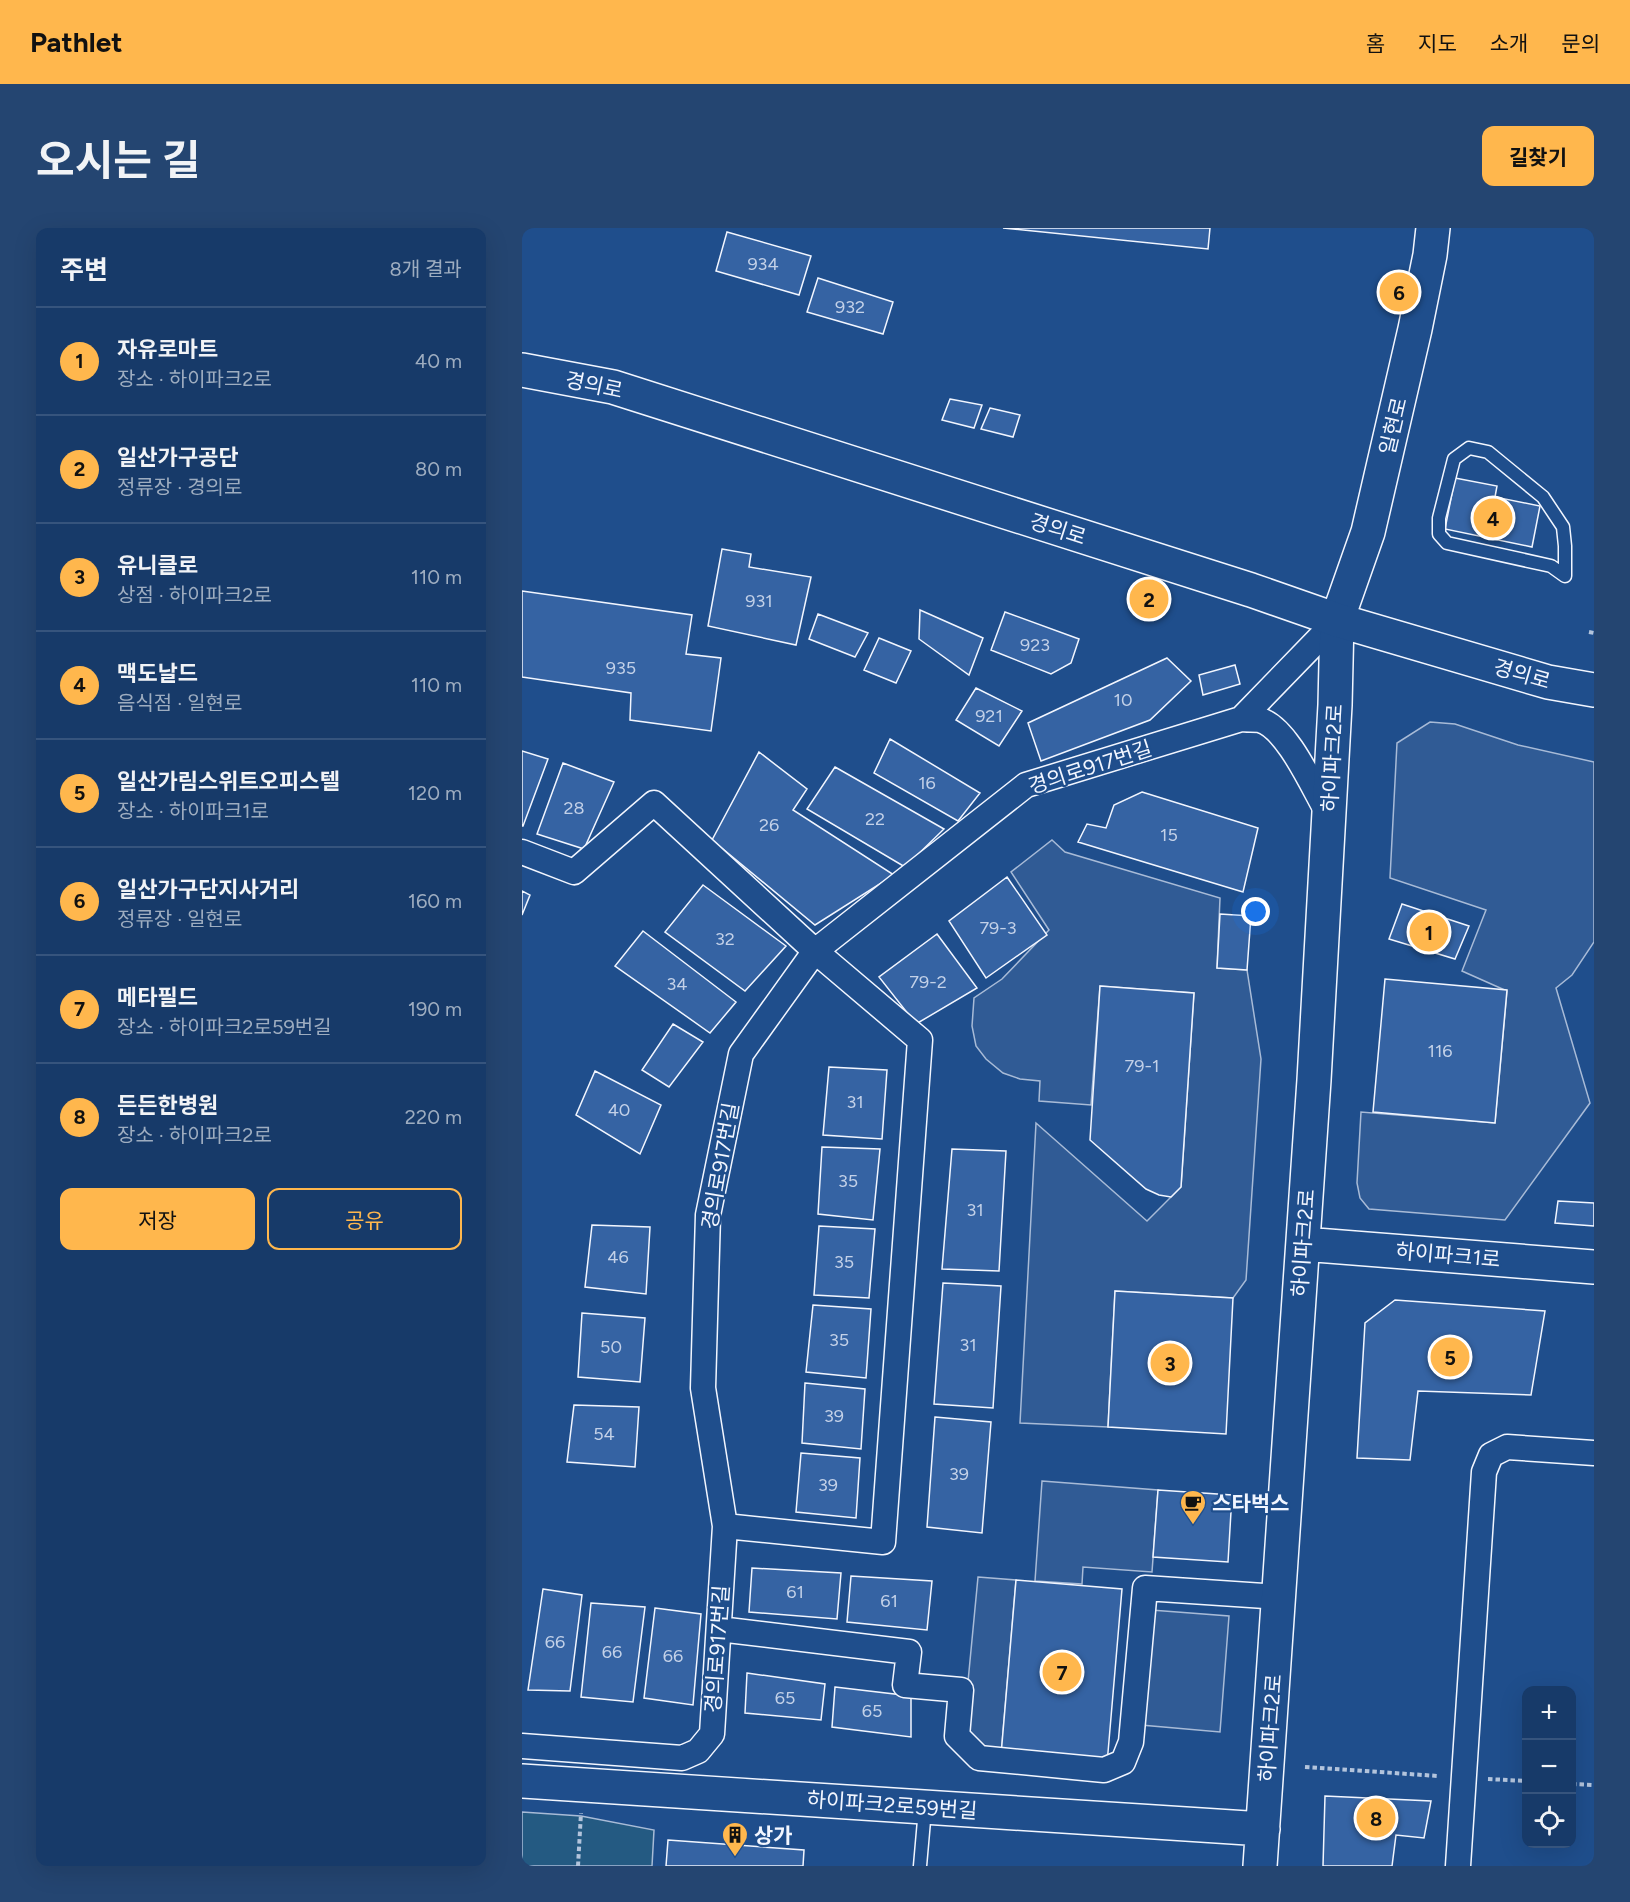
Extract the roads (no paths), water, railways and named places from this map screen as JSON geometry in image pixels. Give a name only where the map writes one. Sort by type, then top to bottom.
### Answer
[{"type":"street","name":"일현로","points":[[1337,620],[1368,532],[1415,329],[1430,255],[1432,228]]},
{"type":"street","name":"경의로","points":[[522,370],[613,387],[1240,586],[1337,620],[1548,682],[1594,690]]},
{"type":"street","points":[[1241,719],[1337,620]]},
{"type":"street","name":"하이파크2로","points":[[1260,1866],[1315,1069],[1335,705],[1337,620]]},
{"type":"street","points":[[1241,719],[1261,720],[1291,746],[1329,814]]},
{"type":"street","name":"경의로917번길","points":[[522,1746],[682,1758],[698,1751],[712,1734],[725,1526],[703,1388],[708,1215],[741,1054],[815,951],[1026,785],[1241,719]]},
{"type":"street","points":[[522,852],[574,872],[654,803],[815,951],[920,1040],[883,1542],[725,1526]]},
{"type":"street","name":"하이파크1로","points":[[1303,1244],[1594,1267]]},
{"type":"street","points":[[1458,1866],[1484,1472],[1491,1455],[1507,1447],[1594,1453]]},
{"type":"street","points":[[719,1629],[909,1652],[905,1685],[961,1690],[957,1736],[979,1758],[1104,1770],[1123,1762],[1131,1742],[1144,1588],[1280,1597]]},
{"type":"street","name":"하이파크2로59번길","points":[[522,1781],[1263,1829]]},
{"type":"lane","points":[[1469,448],[1488,452],[1543,497],[1563,527],[1564,576],[1551,566],[1447,543],[1439,534],[1438,518],[1454,459],[1469,448]]},
{"type":"lane","points":[[920,1866],[925,1807]]},
{"type":"place","name":"일산가구단지사거리","points":[[1399,292]]},
{"type":"place","name":"맥도날드","points":[[1493,518]]},
{"type":"place","name":"일산가구공단","points":[[1149,599]]},
{"type":"place","name":"자유로마트","points":[[1429,932]]},
{"type":"place","name":"일산가림스위트오피스텔","points":[[1450,1357]]},
{"type":"place","name":"유니클로","points":[[1170,1363]]},
{"type":"place","name":"스타벅스","points":[[1193,1526]]},
{"type":"place","name":"메타필드","points":[[1062,1672]]},
{"type":"place","name":"든든한병원","points":[[1376,1818]]},
{"type":"place","name":"상가","points":[[735,1858]]}]
